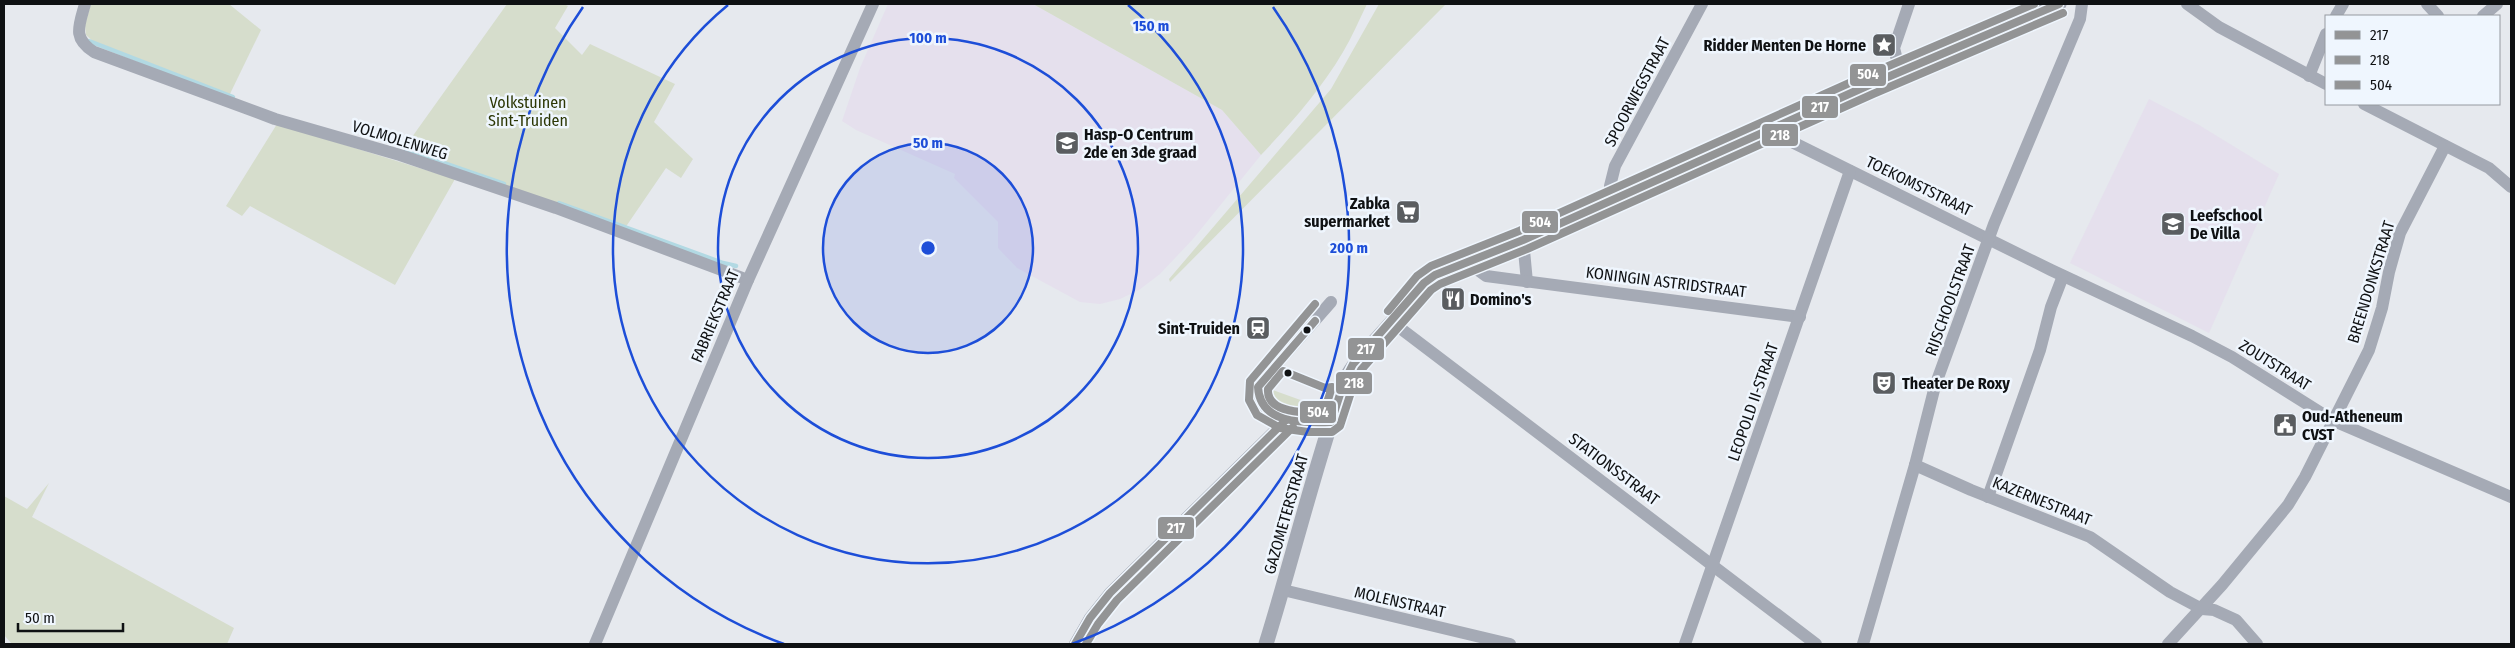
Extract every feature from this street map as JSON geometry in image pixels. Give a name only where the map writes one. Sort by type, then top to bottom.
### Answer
[{"type":"street","name":"VOLMOLENWEG","points":[[85,4],[79,28],[79,37],[84,46],[94,52],[274,119],[400,155],[556,208],[748,280]]},
{"type":"street","name":"FABRIEKSTRAAT","points":[[595,644],[748,280],[873,4]]},
{"type":"street","name":"SPOORWEGSTRAAT","points":[[1614,198],[1610,186],[1615,166],[1702,4]]},
{"type":"street","points":[[1900,72],[1894,48],[1909,4]]},
{"type":"street","name":"GAZOMETERSTRAAT","points":[[1266,644],[1296,548],[1301,520],[1344,382],[1353,364],[1392,322],[1424,283],[1435,275],[1523,240],[1900,72],[2059,4]]},
{"type":"street","name":"RIJSCHOOLSTRAAT","points":[[1863,644],[1915,465],[1935,386],[1989,238],[2080,19],[2082,4]]},
{"type":"street","points":[[2187,4],[2219,27],[2325,84]]},
{"type":"street","points":[[2337,15],[2343,4]]},
{"type":"street","points":[[2427,4],[2437,15]]},
{"type":"street","points":[[2483,15],[2497,4]]},
{"type":"street","points":[[2309,76],[2325,36]]},
{"type":"street","points":[[2371,105],[2489,168],[2511,187]]},
{"type":"street","name":"TOEKOMSTSTRAAT","points":[[1776,127],[1788,140],[1989,238],[2050,270]]},
{"type":"street","name":"BREENDONKSTRAAT","points":[[2168,644],[2202,608],[2288,505],[2305,477],[2369,350],[2382,308],[2389,272],[2400,233],[2445,146]]},
{"type":"street","name":"LEOPOLD II-STRAAT","points":[[1685,644],[1850,171]]},
{"type":"street","points":[[1523,240],[1527,282]]},
{"type":"street","name":"KONINGIN ASTRIDSTRAAT","points":[[1468,263],[1486,276],[1800,317]]},
{"type":"street","name":"ZOUTSTRAAT","points":[[2050,270],[2192,336],[2232,357],[2334,421],[2511,497]]},
{"type":"street","points":[[1988,497],[2040,350],[2051,307],[2063,276]]},
{"type":"street","points":[[1331,302],[1258,386],[1258,398],[1263,406],[1286,420],[1331,422]]},
{"type":"street","name":"STATIONSSTRAAT","points":[[1392,322],[1816,644]]},
{"type":"street","points":[[1075,644],[1090,618],[1110,593],[1286,420]]},
{"type":"street","name":"KAZERNESTRAAT","points":[[1915,465],[1988,497],[2090,537],[2170,592],[2202,608],[2214,610],[2236,620],[2257,644]]},
{"type":"street","name":"MOLENSTRAAT","points":[[1283,590],[1510,644]]},
{"type":"shaded area","name":"Hasp-O Centrum 2de en 3de graad","points":[[888,4],[1033,4],[1222,110],[1261,155],[1193,239],[1160,274],[1139,290],[1120,299],[1100,304],[1080,302],[1017,268],[998,248],[998,222],[954,178],[955,174],[856,130],[842,121],[860,68]]},
{"type":"shaded area","name":"Leefschool De Villa","points":[[2149,99],[2199,125],[2279,174],[2209,333],[2070,263]]},
{"type":"green space","points":[[91,4],[229,4],[261,30],[228,98],[95,43],[86,35],[85,25]]},
{"type":"green space","name":"Volkstuinen Sint-Truiden","points":[[507,4],[564,4],[568,6],[555,28],[582,55],[590,44],[675,84],[654,122],[693,159],[681,178],[666,168],[625,228],[404,151],[407,144]]},
{"type":"green space","points":[[1033,4],[1367,4],[1346,46],[1325,80],[1294,119],[1261,155],[1222,110]]},
{"type":"green space","points":[[1379,4],[1446,4],[1170,282],[1169,279],[1331,89]]},
{"type":"green space","points":[[277,124],[455,179],[395,285],[250,206],[242,216],[226,206]]},
{"type":"green space","points":[[1267,388],[1306,402],[1325,404],[1328,407],[1320,414],[1295,414],[1287,412],[1274,405],[1269,399],[1265,390]]},
{"type":"green space","points":[[49,483],[32,517],[234,628],[227,644],[12,644],[4,635],[4,496],[27,509]]},
{"type":"waterway","points":[[89,41],[233,97]]},
{"type":"waterway","points":[[406,150],[504,184]]},
{"type":"waterway","points":[[559,203],[723,263],[736,266]]},
{"type":"transit line","name":"504","points":[[1388,311],[1417,276],[1431,266],[1519,231],[1865,76],[2034,4]]},
{"type":"transit line","name":"217","points":[[1315,321],[1258,387],[1266,408],[1274,415],[1284,419],[1331,422],[1344,382],[1353,364],[1424,283],[1435,275],[1523,240],[1869,85],[2059,4]]},
{"type":"transit line","name":"218","points":[[1315,304],[1250,381],[1249,400],[1257,415],[1280,428],[1308,432],[1332,432],[1340,426],[1353,386],[1361,370],[1431,290],[1440,284],[1527,249],[1873,94],[2063,13]]},
{"type":"transit line","name":"504","points":[[1283,371],[1325,388],[1332,387],[1324,412],[1298,412],[1280,408],[1274,403],[1269,397],[1268,389],[1283,371]]},
{"type":"transit line","name":"217","points":[[1075,644],[1090,618],[1110,593],[1286,420]]},
{"type":"transit line","name":"218","points":[[1086,644],[1098,624],[1117,600],[1293,427]]},
{"type":"place","name":"Ridder Menten De Horne","points":[[1884,45]]},
{"type":"place","name":"Hasp-O Centrum 2de en 3de graad","points":[[1067,143]]},
{"type":"place","name":"Zabka supermarket","points":[[1408,212]]},
{"type":"place","name":"Leefschool De Villa","points":[[2173,224]]},
{"type":"place","name":"Domino's","points":[[1453,299]]},
{"type":"place","name":"Sint-Truiden","points":[[1258,328]]},
{"type":"place","name":"Theater De Roxy","points":[[1884,383]]},
{"type":"place","name":"Oud-Atheneum CVST","points":[[2285,425]]}]
